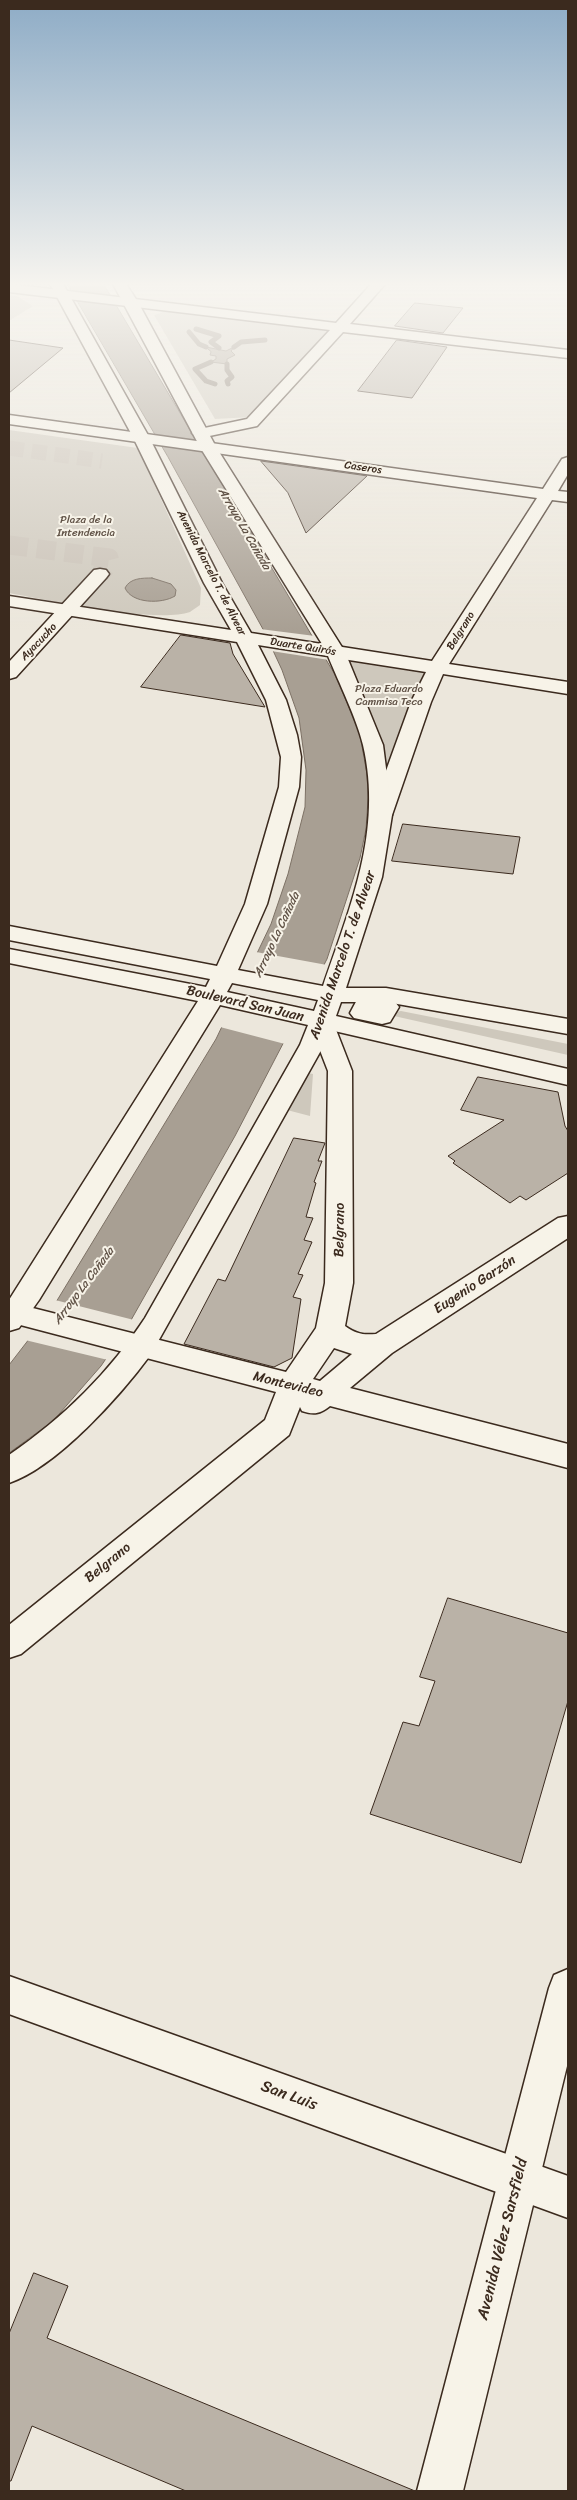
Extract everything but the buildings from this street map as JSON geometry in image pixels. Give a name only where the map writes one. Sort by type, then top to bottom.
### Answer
[{"type":"main road","name":"Avenida Marcelo T. de Alvear","points":[[11,1316],[199,1022],[225,973],[256,904],[289,787],[291,757],[288,735],[276,700],[213,583],[119,399]]},
{"type":"main road","name":"Avenida Marcelo T. de Alvear","points":[[9,1471],[28,1459],[88,1410],[142,1347],[310,1050],[332,995],[371,877],[381,815],[373,745],[336,652],[204,440],[182,399]]},
{"type":"main road","points":[[204,440],[252,423],[274,399]]},
{"type":"main road","name":"Caseros","points":[[9,419],[141,438],[204,440],[568,497]]},
{"type":"main road","name":"Belgrano","points":[[381,815],[421,702],[437,668],[568,462]]},
{"type":"main road","name":"Ayacucho","points":[[9,673],[69,610],[100,574]]},
{"type":"main road","points":[[159,624],[185,620],[204,611],[212,599],[213,583]]},
{"type":"main road","name":"Duarte Quirós","points":[[9,601],[568,688]]},
{"type":"main road","name":"Boulevard San Juan","points":[[9,933],[332,995],[386,995],[568,1027]]},
{"type":"main road","name":"Boulevard San Juan","points":[[9,956],[212,996],[321,1022],[475,1054],[568,1077]]},
{"type":"main road","name":"Belgrano","points":[[278,1427],[293,1386],[330,1330],[340,1274],[340,1071],[321,1022]]},
{"type":"main road","name":"Eugenio Garzón","points":[[326,1394],[382,1345],[568,1225]]},
{"type":"main road","name":"Montevideo","points":[[11,1316],[142,1347],[568,1456]]},
{"type":"main road","points":[[330,1330],[341,1340],[357,1346],[382,1345]]},
{"type":"main road","name":"Belgrano","points":[[9,1644],[278,1427],[326,1394]]},
{"type":"main road","name":"Avenida Vélez Sarsfield","points":[[440,2491],[518,2178],[568,1988]]},
{"type":"main road","name":"San Luis","points":[[9,1995],[518,2178],[568,2198]]},
{"type":"green space","points":[[203,399],[269,399],[253,417],[215,419]]},
{"type":"green space","name":"Plaza de la Intendencia","points":[[9,430],[138,448],[201,588],[200,605],[190,612],[174,615],[153,615],[101,610],[9,593]]},
{"type":"green space","name":"Plaza Eduardo Cammisa Teco","points":[[336,652],[437,668],[381,815],[378,774]]},
{"type":"green space","points":[[401,1011],[568,1044],[568,1055],[394,1016],[396,1012]]},
{"type":"green space","points":[[308,1073],[313,1074],[310,1116],[287,1110]]},
{"type":"water","name":"Arroyo La Cañada","points":[[134,399],[172,399],[334,673],[359,730],[369,785],[366,829],[360,858],[327,959],[235,1136],[126,1329],[101,1366],[53,1421],[9,1453],[9,1365],[50,1312],[216,1039],[271,924],[288,874],[305,807],[306,770],[299,718],[282,670],[264,631]]},
{"type":"water","points":[[152,578],[171,584],[176,590],[175,596],[155,601],[140,600],[125,588],[133,580]]},
{"type":"pier","points":[[260,629],[315,636],[329,660],[271,651]]},
{"type":"pier","points":[[256,952],[327,965],[285,1044],[220,1027]]},
{"type":"pier","points":[[55,1300],[134,1320],[108,1360],[25,1340]]},
{"type":"tunnel","points":[[9,448],[102,461]]},
{"type":"tunnel","points":[[9,545],[109,558],[110,562],[100,574]]}]
